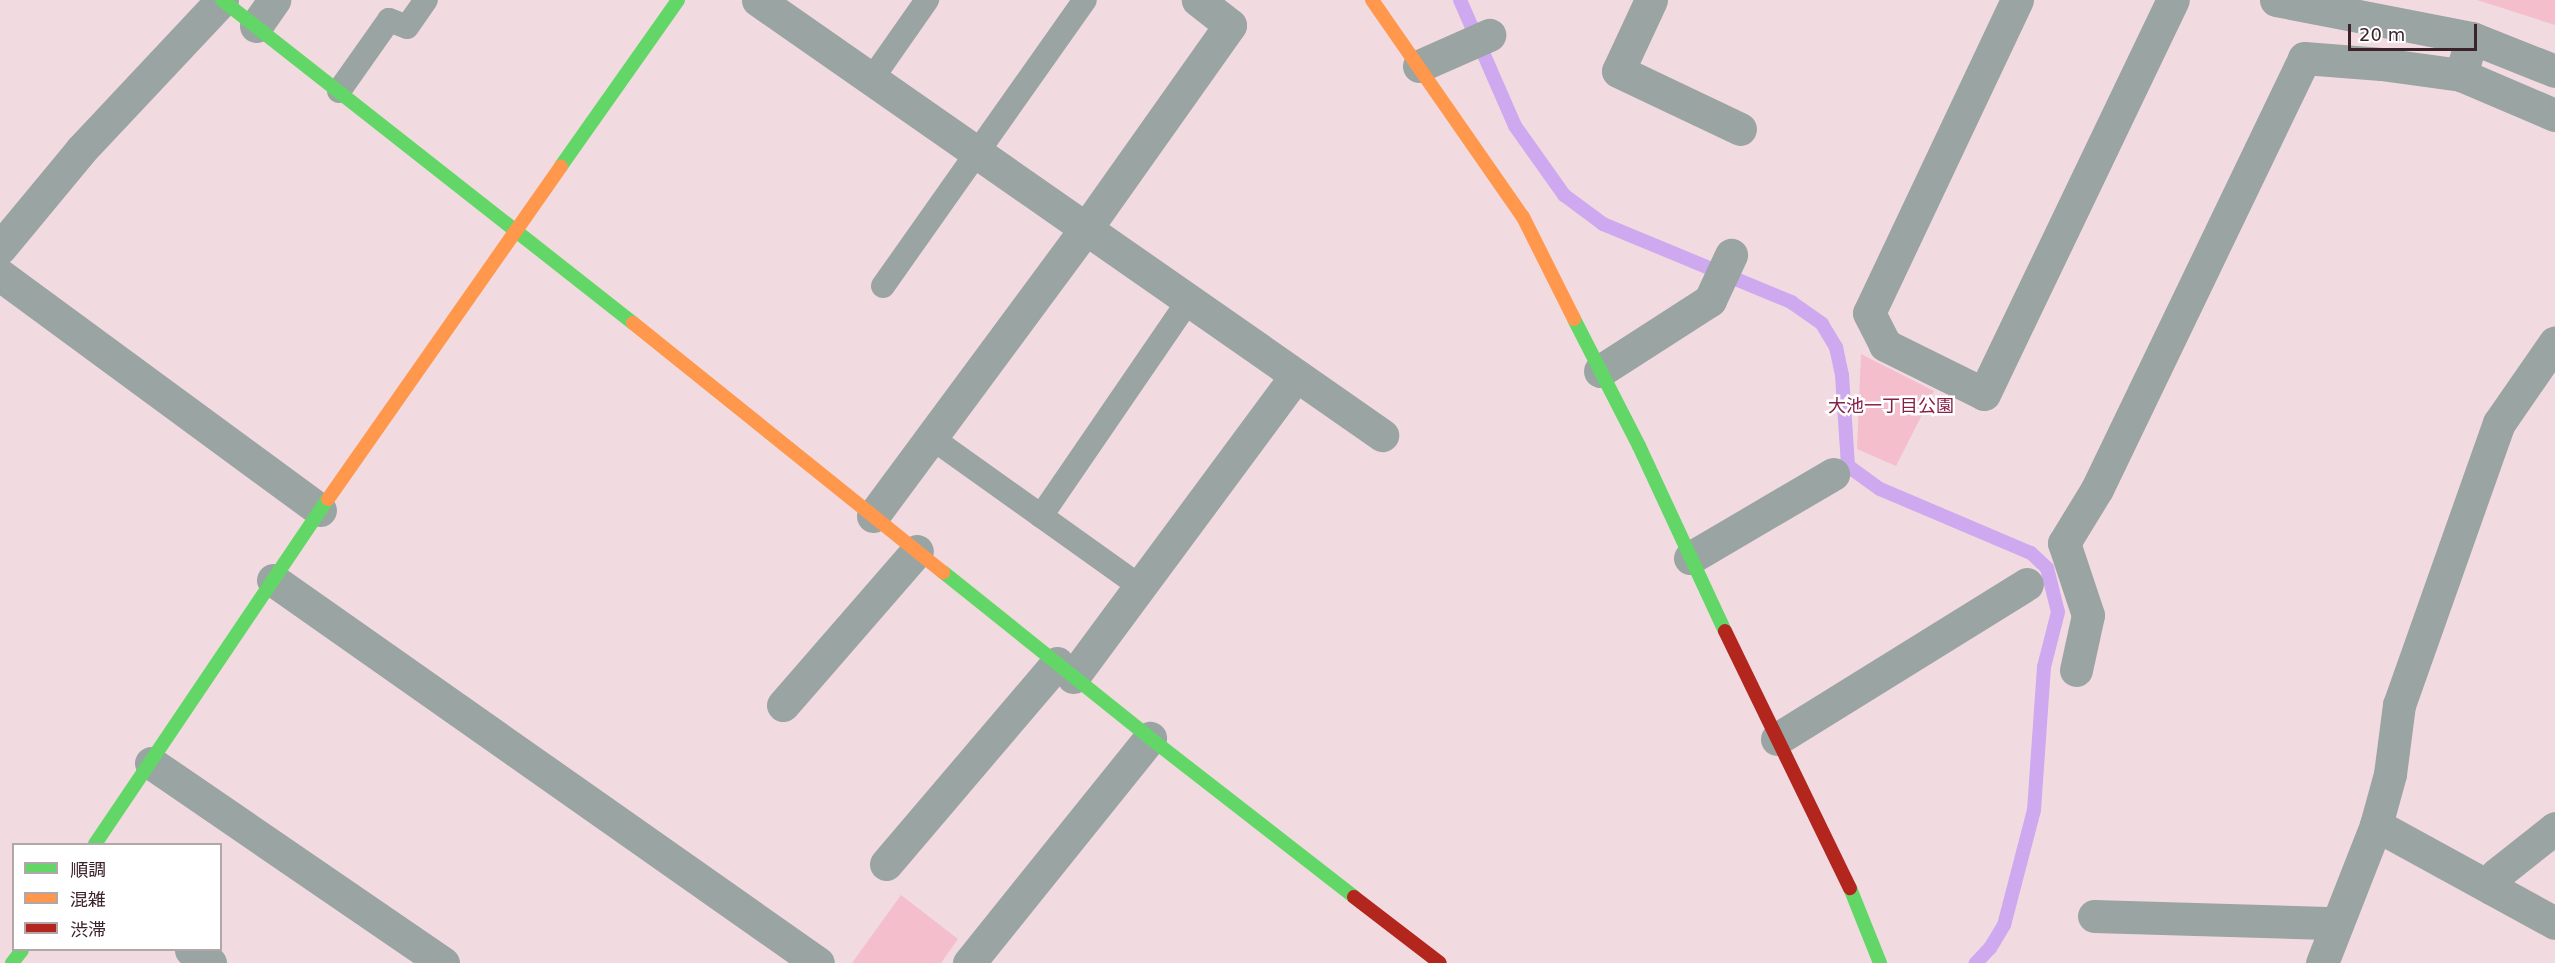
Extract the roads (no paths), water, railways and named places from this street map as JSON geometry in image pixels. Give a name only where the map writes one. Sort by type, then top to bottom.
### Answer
[{"type":"street","points":[[0,248],[81,150],[222,0],[265,13],[339,91],[517,230],[1150,738],[1440,963]]},
{"type":"street","points":[[96,843],[320,510],[678,0]]},
{"type":"street","points":[[758,0],[1188,302],[1382,435]]},
{"type":"street","points":[[873,516],[929,436],[1085,230],[1230,25],[1198,0]]},
{"type":"street","points":[[1372,0],[1523,217],[1861,909],[1880,963]]},
{"type":"street","points":[[1651,0],[1618,72],[1740,129]]},
{"type":"street","points":[[2017,0],[1869,313],[1885,345],[1984,394],[2173,0]]},
{"type":"street","points":[[2276,0],[2472,38],[2555,71]]},
{"type":"street","points":[[1419,66],[1489,35]]},
{"type":"street","points":[[2461,75],[2472,38]]},
{"type":"street","points":[[2076,670],[2088,615],[2064,543],[2097,489],[2304,58],[2381,64],[2461,75],[2555,115]]},
{"type":"street","points":[[1600,371],[1710,300],[1731,255]]},
{"type":"street","points":[[0,275],[320,510]]},
{"type":"street","points":[[2322,963],[2376,825],[2390,774],[2399,705],[2499,423],[2555,342]]},
{"type":"street","points":[[886,864],[1141,587],[1296,376]]},
{"type":"street","points":[[1690,558],[1833,474]]},
{"type":"street","points":[[783,705],[916,551]]},
{"type":"street","points":[[273,580],[816,963]]},
{"type":"street","points":[[1777,739],[2027,584]]},
{"type":"street","points":[[969,963],[1150,738]]},
{"type":"street","points":[[151,763],[443,963]]},
{"type":"street","points":[[2376,825],[2555,923]]},
{"type":"street","points":[[2491,888],[2498,874],[2555,828]]},
{"type":"street","points":[[2094,916],[2336,923]]},
{"type":"street","points":[[12,963],[21,951]]},
{"type":"street","points":[[192,951],[210,963]]},
{"type":"lane","points":[[339,91],[389,20],[407,27],[426,0]]},
{"type":"lane","points":[[871,80],[927,0]]},
{"type":"lane","points":[[883,286],[1085,0]]},
{"type":"lane","points":[[1041,516],[1188,302]]},
{"type":"lane","points":[[929,436],[1141,587]]},
{"type":"waterway","points":[[1460,0],[1515,126],[1564,195],[1603,224],[1791,302],[1822,324],[1836,347],[1842,375],[1848,466],[1880,489],[2031,553],[2047,568],[2058,612],[2044,667],[2034,810],[2004,925],[1990,948],[1976,963]]},
{"type":"park label","name":"大池一丁目公園","points":[[1891,406]]}]
